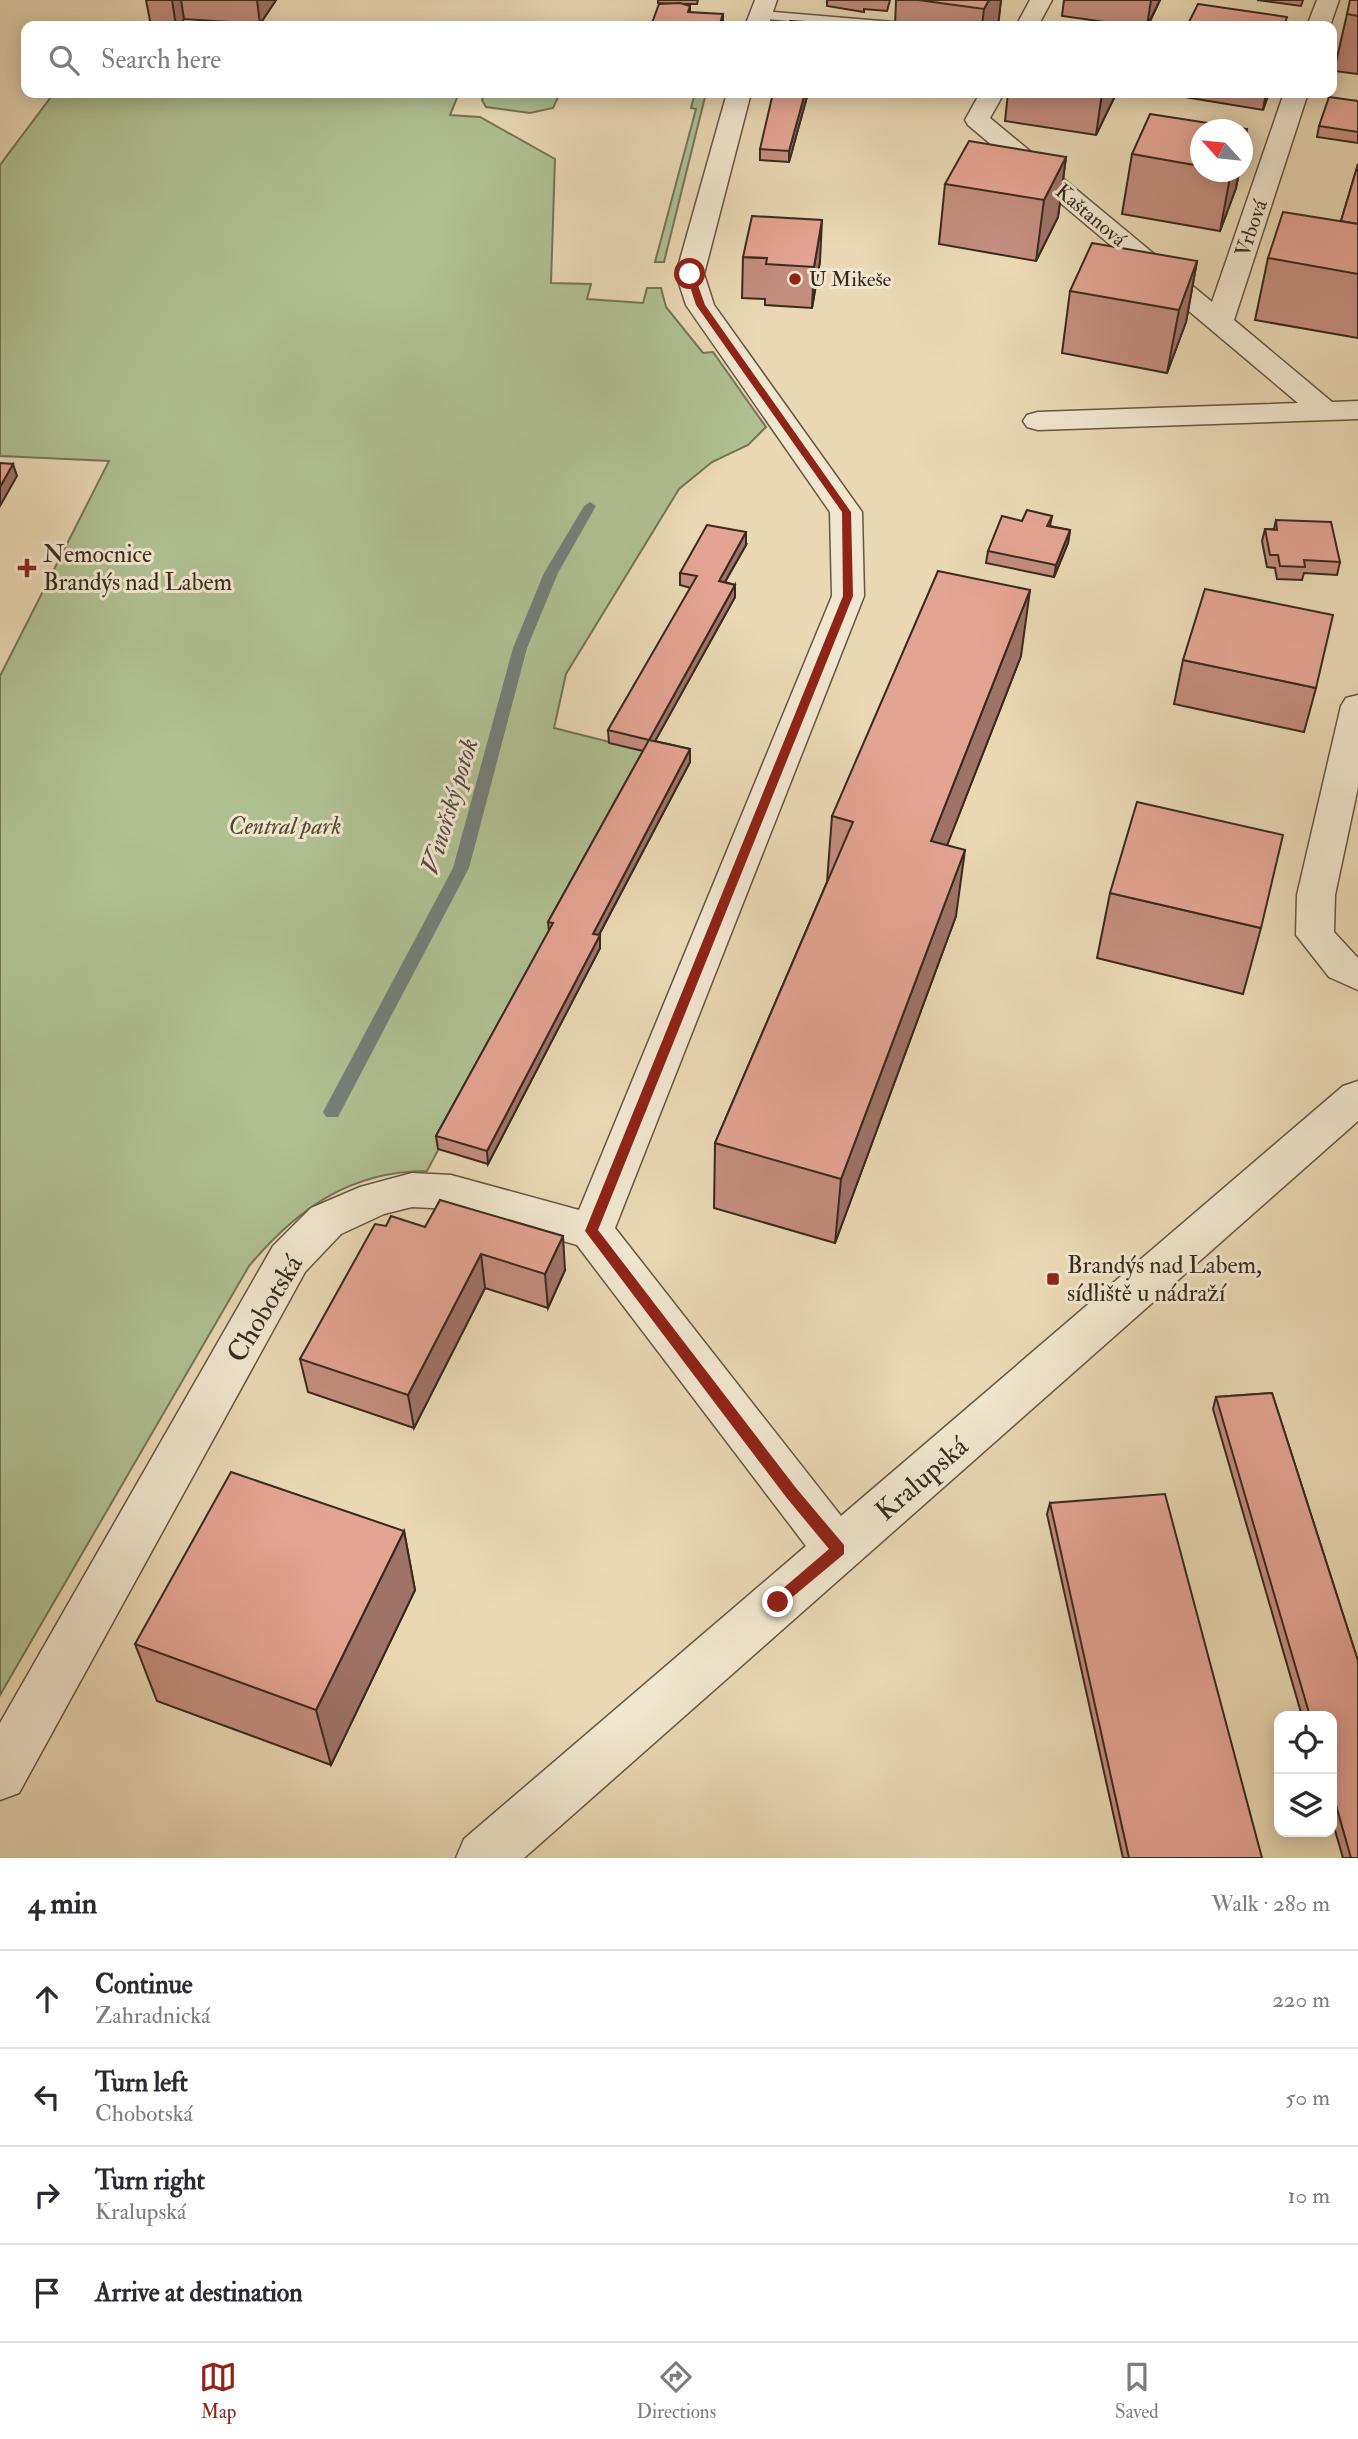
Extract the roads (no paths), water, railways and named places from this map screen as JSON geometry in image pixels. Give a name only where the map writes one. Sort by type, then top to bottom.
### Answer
[{"type":"street","points":[[1030,21],[1041,0]]},
{"type":"street","points":[[1321,21],[1328,0]]},
{"type":"street","points":[[738,98],[690,274],[701,305],[846,512],[848,596],[592,1231],[791,1492],[839,1549]]},
{"type":"street","name":"Kaštanová","points":[[989,98],[977,120],[1325,411]]},
{"type":"street","name":"Vrbová","points":[[1219,323],[1294,98]]},
{"type":"street","points":[[1038,421],[1358,410]]},
{"type":"street","points":[[1358,706],[1315,895],[1315,935],[1343,967],[1358,976]]},
{"type":"street","name":"Kralupská","points":[[482,1858],[1358,1097]]},
{"type":"street","name":"Chobotská","points":[[0,1774],[289,1259],[326,1221],[375,1199],[412,1190],[451,1192],[592,1231]]},
{"type":"lane","points":[[761,14],[879,21]]},
{"type":"waterway","name":"Vinořský potok","points":[[332,1112],[461,868],[520,648],[551,573],[590,506]]},
{"type":"place","name":"U Mikeše","points":[[795,279]]},
{"type":"place","name":"Nemocnice Brandýs nad Labem","points":[[27,568]]},
{"type":"place","name":"Brandýs nad Labem, sídliště u nádraží","points":[[1053,1279]]},
{"type":"park label","name":"Central park","points":[[285,826]]}]
